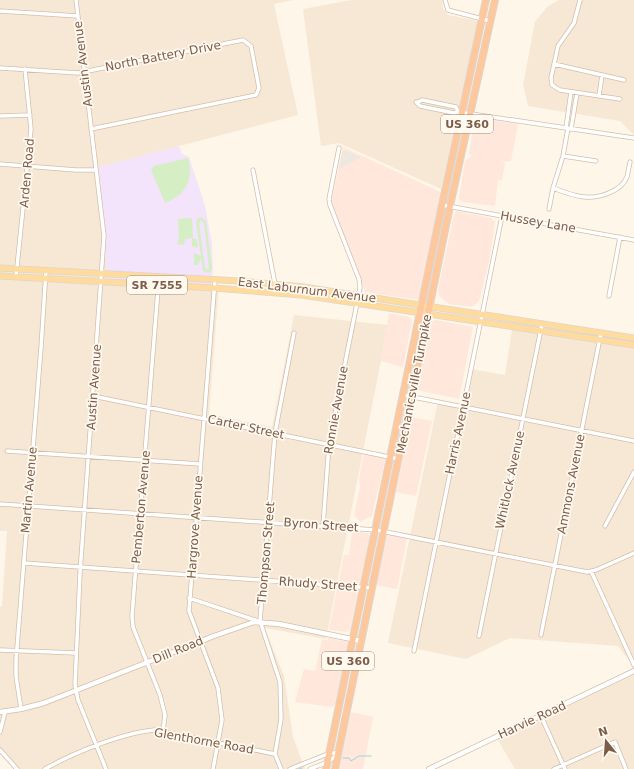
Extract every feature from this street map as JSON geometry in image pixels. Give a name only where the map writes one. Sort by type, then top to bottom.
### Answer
[{"type":"highway","name":"Mechanicsville Turnpike","points":[[326,769],[376,530],[460,112],[486,0]]},
{"type":"highway","name":"Mechanicsville Turnpike","points":[[335,769],[450,206],[495,0]]},
{"type":"main road","name":"East Laburnum Avenue","points":[[0,268],[275,284],[430,306]]},
{"type":"main road","name":"East Laburnum Avenue","points":[[0,276],[214,288],[302,295],[428,314]]},
{"type":"main road","points":[[430,306],[634,338]]},
{"type":"main road","points":[[428,314],[634,345]]},
{"type":"street","name":"Austin Avenue","points":[[76,0],[104,226],[102,281],[80,566],[75,691],[106,769]]},
{"type":"street","points":[[445,0],[447,9],[490,21]]},
{"type":"street","points":[[580,0],[574,23],[558,46],[551,78],[552,85],[560,90],[620,100]]},
{"type":"street","points":[[0,11],[78,16]]},
{"type":"street","name":"North Battery Drive","points":[[0,68],[78,73],[243,40],[251,46],[259,88],[256,95],[91,129]]},
{"type":"street","points":[[554,64],[624,80]]},
{"type":"street","name":"Arden Road","points":[[16,277],[31,129],[25,69]]},
{"type":"street","points":[[599,96],[602,75]]},
{"type":"street","points":[[569,128],[571,92]]},
{"type":"street","points":[[549,209],[577,93]]},
{"type":"street","points":[[460,112],[456,107],[422,100],[417,102],[420,106],[454,113],[460,112],[634,138]]},
{"type":"street","points":[[0,116],[30,115]]},
{"type":"street","name":"Ronnie Avenue","points":[[323,526],[329,444],[357,303],[359,279],[329,199],[339,148]]},
{"type":"street","points":[[563,156],[596,161]]},
{"type":"street","points":[[553,188],[585,198],[603,195],[620,187],[624,183],[627,178],[630,162]]},
{"type":"street","points":[[0,164],[96,170]]},
{"type":"street","points":[[253,170],[275,284]]},
{"type":"street","name":"Hussey Lane","points":[[442,205],[634,240]]},
{"type":"street","name":"Harris Avenue","points":[[414,651],[502,216]]},
{"type":"street","points":[[609,296],[620,237]]},
{"type":"street","name":"Martin Avenue","points":[[21,709],[16,676],[17,651],[46,271]]},
{"type":"street","name":"Pemberton Avenue","points":[[159,277],[132,616],[133,627],[160,695],[165,715],[163,731]]},
{"type":"street","name":"Hargrove Avenue","points":[[213,769],[222,720],[218,688],[189,611],[189,598],[215,280]]},
{"type":"street","name":"Whitlock Avenue","points":[[479,636],[542,324]]},
{"type":"street","name":"Thompson Street","points":[[275,754],[280,720],[280,682],[260,622],[275,433],[294,333]]},
{"type":"street","name":"Ammons Avenue","points":[[541,634],[601,333]]},
{"type":"street","points":[[403,395],[634,441]]},
{"type":"street","name":"Carter Street","points":[[93,396],[399,459]]},
{"type":"street","points":[[7,451],[200,464]]},
{"type":"street","points":[[605,526],[634,472]]},
{"type":"street","name":"Byron Street","points":[[0,504],[376,530],[591,571]]},
{"type":"street","points":[[634,552],[591,571],[634,665]]},
{"type":"street","name":"Rhudy Street","points":[[24,563],[372,588]]},
{"type":"street","points":[[189,598],[260,622]]},
{"type":"street","name":"Dill Road","points":[[2,712],[21,709],[75,691],[200,641],[235,628],[260,622],[353,638],[361,641]]},
{"type":"street","points":[[0,650],[76,653]]},
{"type":"street","name":"Harvie Road","points":[[430,769],[634,671]]},
{"type":"street","points":[[0,732],[2,712]]},
{"type":"street","points":[[541,716],[564,767]]},
{"type":"street","name":"Glenthorne Road","points":[[45,769],[96,746],[138,732],[163,731],[275,754]]},
{"type":"street","points":[[554,769],[564,767],[615,742],[626,769]]},
{"type":"street","points":[[0,750],[18,769]]},
{"type":"street","points":[[290,769],[330,753],[338,753]]},
{"type":"street","points":[[310,769],[328,762],[338,753]]},
{"type":"street","points":[[275,754],[281,769]]},
{"type":"shaded area","points":[[0,0],[293,0],[274,4],[298,115],[99,167],[107,278],[219,285],[209,414],[272,427],[294,315],[388,325],[326,639],[265,628],[284,676],[293,737],[305,769],[14,769],[0,753],[0,607],[2,606],[7,531],[0,531]]},
{"type":"shaded area","points":[[351,0],[442,0],[443,9],[448,15],[478,21],[441,189],[339,143],[321,146],[303,9]]},
{"type":"shaded area","points":[[559,0],[634,0],[634,135],[620,121],[528,106],[523,85],[535,22],[547,7]]},
{"type":"shaded area","points":[[478,118],[518,124],[511,161],[500,162],[505,163],[502,180],[498,180],[495,206],[462,202],[459,198],[465,161],[472,156],[469,154],[474,122]]},
{"type":"shaded area","points":[[179,146],[182,154],[189,157],[205,206],[212,244],[213,271],[211,285],[107,278],[99,167]]},
{"type":"shaded area","points":[[343,147],[447,195],[426,301],[365,292],[332,207],[332,199]]},
{"type":"shaded area","points":[[343,150],[361,157],[338,170]]},
{"type":"shaded area","points":[[457,211],[491,218],[495,222],[489,262],[479,301],[472,307],[449,304],[439,296],[438,290],[454,214]]},
{"type":"shaded area","points":[[389,313],[409,317],[412,321],[403,367],[381,361]]},
{"type":"shaded area","points":[[436,320],[473,327],[459,399],[417,390],[431,322]]},
{"type":"shaded area","points":[[513,323],[634,348],[634,667],[618,646],[510,638],[466,659],[388,643],[438,401],[464,406],[471,369],[505,375]]},
{"type":"shaded area","points":[[411,417],[432,421],[416,496],[396,492]]},
{"type":"shaded area","points":[[364,454],[384,458],[385,460],[372,516],[360,522],[354,515],[360,487],[359,479]]},
{"type":"shaded area","points":[[352,531],[368,533],[370,536],[350,630],[347,632],[329,630],[344,555],[349,555]]},
{"type":"shaded area","points":[[389,534],[407,538],[397,589],[376,585],[387,536]]},
{"type":"shaded area","points":[[328,638],[348,642],[336,704],[332,707],[295,702],[304,669],[315,671],[322,640],[327,640]]},
{"type":"shaded area","points":[[634,672],[634,769],[515,769],[496,737]]},
{"type":"shaded area","points":[[351,712],[373,717],[363,769],[339,769]]},
{"type":"green space","points":[[188,158],[190,173],[187,185],[178,196],[165,203],[151,170],[154,166]]},
{"type":"green space","points":[[202,217],[206,221],[212,267],[212,270],[209,273],[203,271],[201,258],[198,265],[194,265],[194,253],[201,256],[196,223],[197,219]],"holes":[[[201,220],[204,223],[209,268],[208,270],[205,268],[199,223]]]},
{"type":"green space","points":[[192,218],[193,239],[196,239],[198,244],[197,248],[192,246],[192,238],[185,239],[184,245],[177,244],[179,239],[178,219]]},
{"type":"waterway","points":[[343,758],[349,758],[351,761],[359,756],[371,756]]}]
